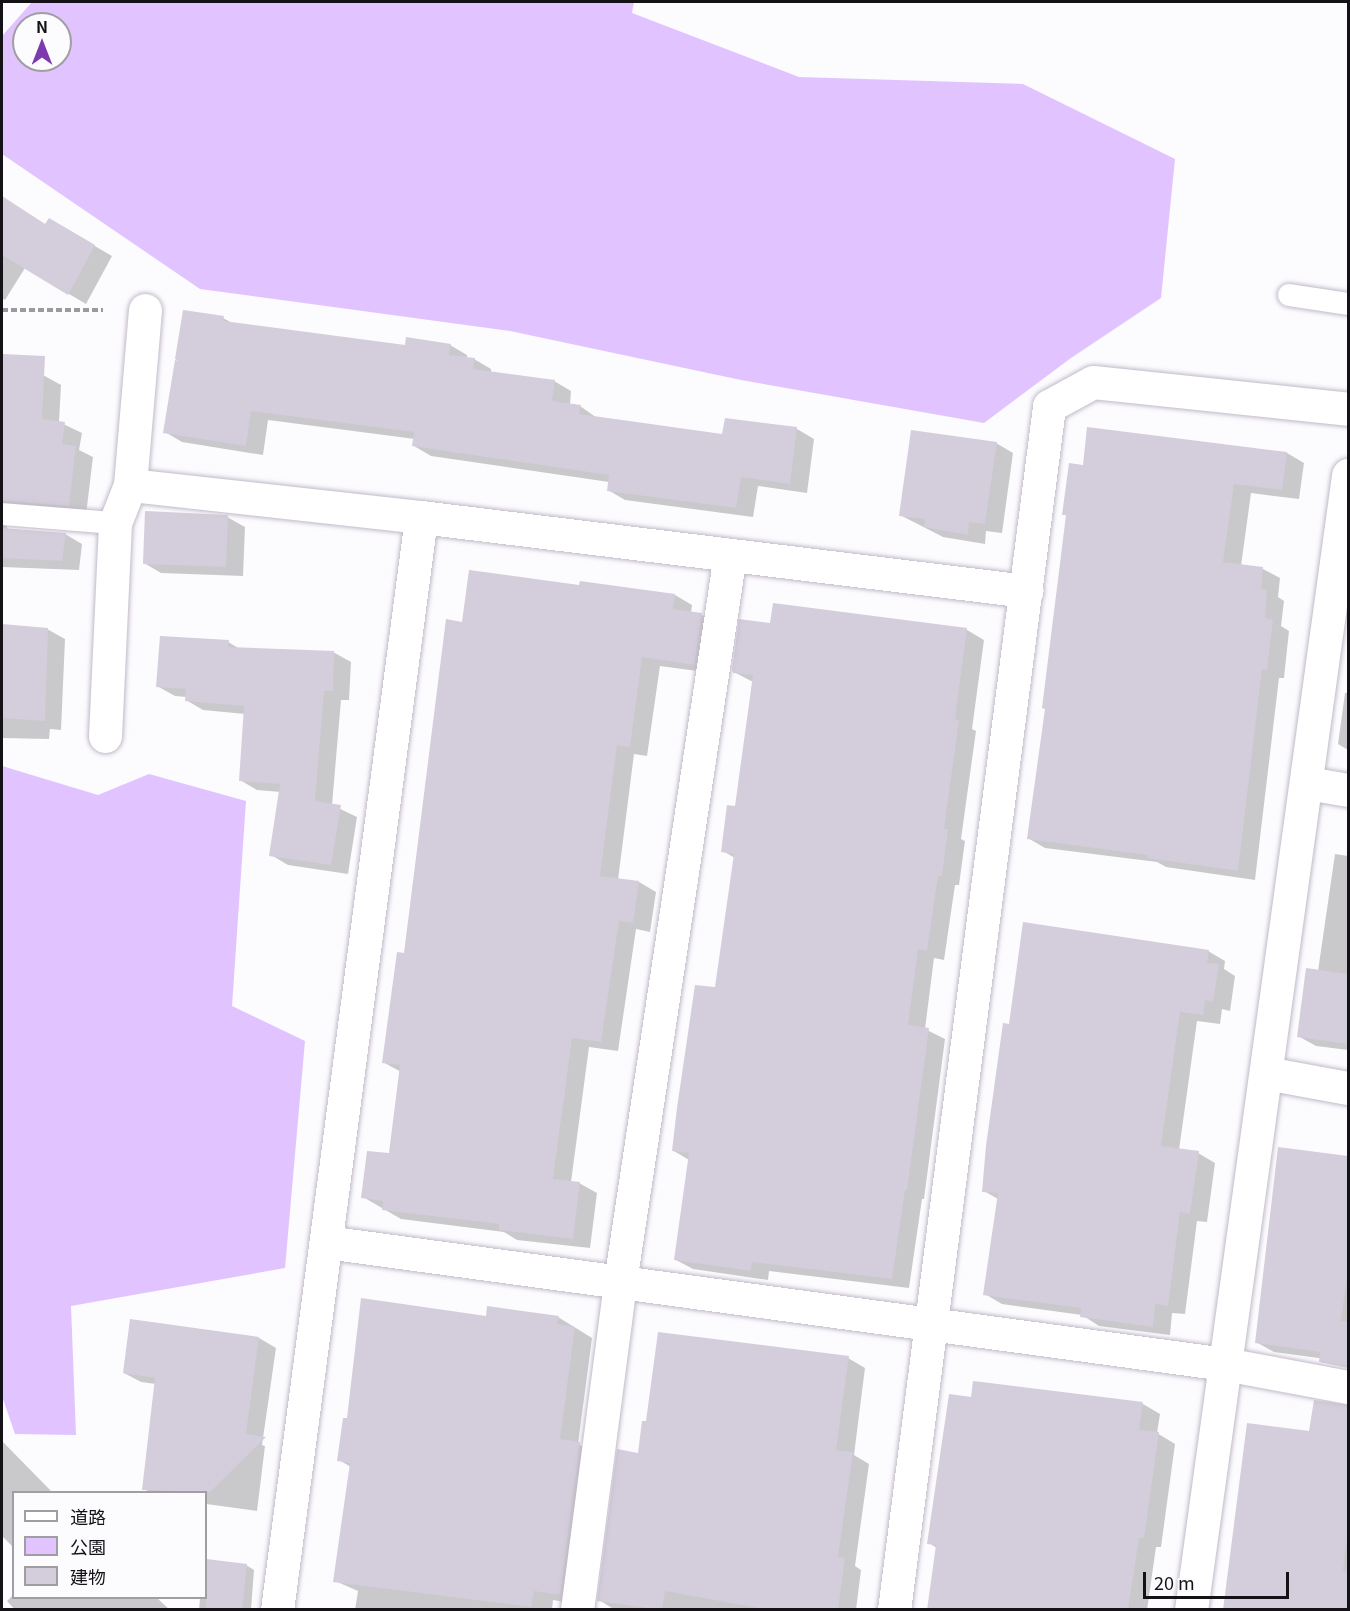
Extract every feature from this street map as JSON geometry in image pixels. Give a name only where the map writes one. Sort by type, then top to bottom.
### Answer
[{"type":"street","points":[[105,736],[115,524],[130,485],[145,310]]},
{"type":"street","points":[[894,1610],[929,1324],[1049,406],[1093,382],[1348,409]]},
{"type":"street","points":[[1191,1610],[1348,476]]},
{"type":"street","points":[[130,485],[421,517],[1026,591]]},
{"type":"street","points":[[277,1610],[421,517]]},
{"type":"street","points":[[577,1610],[620,1282],[730,555]]},
{"type":"street","points":[[1307,783],[1348,790]]},
{"type":"street","points":[[1266,1073],[1348,1088]]},
{"type":"street","points":[[326,1242],[1225,1364],[1348,1387]]},
{"type":"lane","points":[[1289,295],[1348,303]]},
{"type":"lane","points":[[2,514],[115,524]]},
{"type":"path","points":[[2,310],[145,310]]},
{"type":"green space","points":[[32,2],[634,2],[632,13],[799,77],[1023,84],[1175,159],[1161,298],[1071,358],[984,423],[741,380],[510,331],[200,289],[2,154],[2,36],[12,25],[12,72],[72,72],[72,12],[23,12]]},
{"type":"green space","points":[[2,766],[98,795],[149,774],[246,801],[232,1006],[305,1041],[285,1268],[71,1306],[76,1435],[15,1434],[2,1396]]},
{"type":"building","points":[[2,196],[45,224],[49,218],[95,245],[68,295],[2,255]]},
{"type":"building","points":[[183,310],[224,316],[223,321],[405,345],[406,337],[451,344],[449,355],[475,358],[473,369],[555,380],[552,401],[581,405],[579,414],[722,434],[725,418],[797,427],[790,484],[741,477],[736,508],[607,491],[609,475],[412,446],[414,432],[251,411],[246,446],[163,433],[175,360],[178,361],[175,359]]},
{"type":"building","points":[[2,354],[45,356],[42,419],[65,422],[62,444],[76,446],[69,506],[2,501]]},
{"type":"building","points":[[1087,427],[1287,452],[1282,490],[1234,484],[1223,562],[1263,567],[1261,589],[1267,590],[1265,618],[1273,620],[1267,670],[1262,669],[1238,871],[1147,858],[1148,855],[1027,839],[1045,709],[1042,708],[1066,515],[1062,515],[1069,463],[1083,465]]},
{"type":"building","points":[[911,430],[997,442],[985,524],[969,522],[968,535],[924,527],[925,519],[899,516]]},
{"type":"building","points":[[145,511],[228,515],[226,567],[143,564]]},
{"type":"building","points":[[2,528],[66,533],[62,561],[2,558]]},
{"type":"building","points":[[469,570],[579,585],[580,581],[675,594],[673,609],[702,613],[694,665],[642,657],[630,747],[617,745],[600,876],[639,881],[633,923],[619,921],[601,1042],[572,1038],[553,1179],[580,1182],[573,1239],[499,1230],[499,1224],[382,1210],[383,1201],[361,1198],[367,1151],[389,1153],[400,1065],[382,1063],[397,952],[404,953],[446,619],[462,622]]},
{"type":"building","points":[[773,603],[967,628],[955,719],[959,720],[944,829],[948,829],[942,876],[938,876],[927,951],[918,949],[908,1025],[929,1028],[907,1190],[905,1190],[892,1279],[752,1262],[751,1271],[674,1260],[689,1153],[672,1151],[677,1108],[695,985],[715,987],[734,854],[721,852],[727,805],[735,806],[753,675],[733,673],[732,670],[739,619],[770,623]]},
{"type":"building","points":[[2,624],[48,628],[45,721],[2,718]]},
{"type":"building","points":[[160,636],[229,640],[228,647],[334,651],[333,691],[324,691],[315,801],[341,805],[331,865],[269,856],[280,784],[239,781],[244,706],[185,701],[186,689],[156,687]]},
{"type":"building","points":[[1023,922],[1209,950],[1207,963],[1219,964],[1213,1002],[1205,1000],[1203,1015],[1180,1012],[1161,1146],[1199,1151],[1190,1214],[1180,1212],[1168,1306],[1155,1304],[1153,1327],[1080,1317],[1081,1308],[983,1295],[998,1193],[982,1192],[986,1146],[1003,1023],[1009,1024]]},
{"type":"building","points":[[1306,968],[1348,974],[1348,1044],[1297,1037]]},
{"type":"building","points":[[1278,1147],[1348,1156],[1348,1269],[1341,1321],[1348,1322],[1348,1368],[1319,1362],[1320,1352],[1255,1343]]},
{"type":"building","points":[[361,1298],[486,1316],[487,1306],[559,1316],[557,1324],[575,1327],[560,1439],[580,1442],[560,1595],[534,1591],[531,1607],[333,1582],[350,1463],[337,1461],[343,1418],[347,1418]]},
{"type":"building","points":[[130,1319],[259,1337],[246,1434],[266,1437],[210,1492],[142,1490],[155,1378],[123,1373]]},
{"type":"building","points":[[658,1332],[849,1356],[836,1450],[853,1452],[838,1557],[845,1558],[838,1610],[770,1610],[665,1591],[662,1610],[597,1601],[617,1449],[638,1453],[642,1421],[646,1421]]},
{"type":"building","points":[[973,1381],[1143,1402],[1139,1430],[1159,1432],[1144,1538],[1139,1538],[1128,1610],[927,1610],[936,1545],[927,1544],[949,1394],[971,1397]]},
{"type":"building","points":[[1314,1400],[1348,1405],[1348,1529],[1343,1571],[1348,1572],[1348,1610],[1223,1610],[1247,1423],[1309,1431]]},
{"type":"building","points":[[207,1559],[247,1564],[242,1610],[206,1610]]}]
